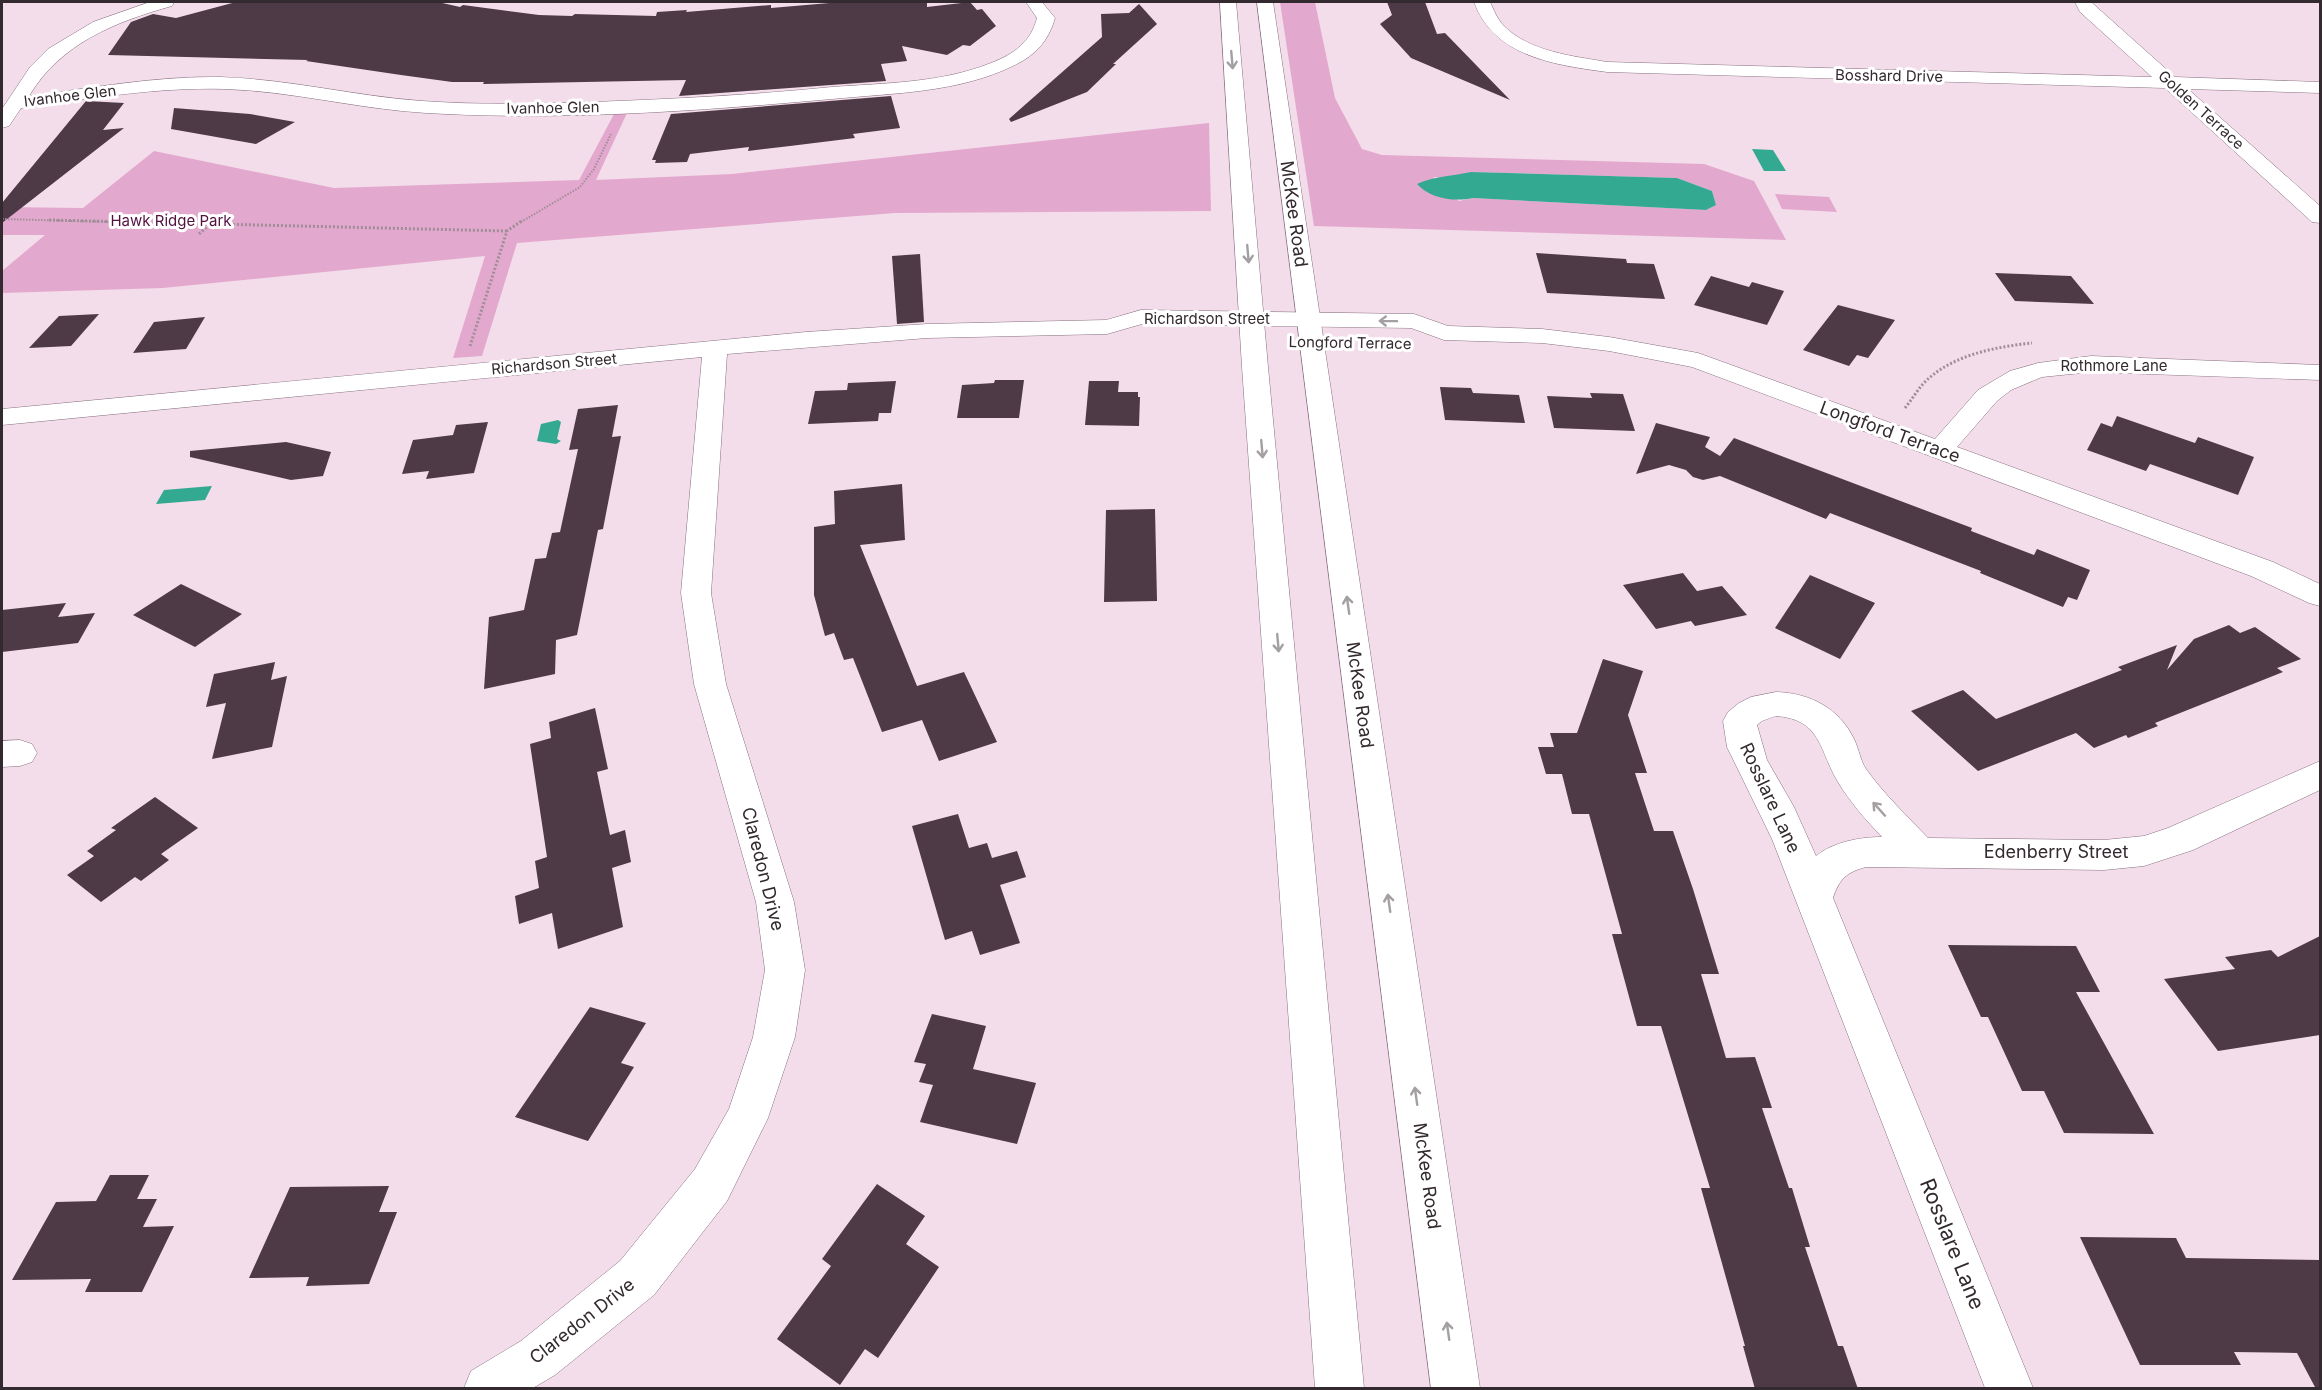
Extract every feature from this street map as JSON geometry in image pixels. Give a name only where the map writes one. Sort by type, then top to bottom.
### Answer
[{"type":"street","points":[[2,122],[41,64],[64,46],[118,18],[166,2]]},
{"type":"street","name":"Ivanhoe Glen","points":[[15,103],[164,85],[219,82],[265,85],[419,107],[492,110],[764,100],[926,84],[973,75],[1019,56],[1039,40],[1045,29],[1046,18],[1034,2]]},
{"type":"street","name":"McKee Road","points":[[1228,2],[1290,336],[1456,1389]]},
{"type":"street","name":"McKee Road","points":[[1265,2],[1290,336],[1340,1389]]},
{"type":"street","name":"Bosshard Drive","points":[[1482,2],[1490,19],[1510,38],[1527,47],[1556,57],[1606,67],[2320,87]]},
{"type":"street","name":"Golden Terrace","points":[[2083,2],[2086,8],[2320,217]]},
{"type":"street","name":"Longford Terrace","points":[[1290,336],[1414,321],[1444,333],[1564,339],[1609,344],[1698,361],[2262,569],[2320,596]]},
{"type":"street","name":"Richardson Street","points":[[2,417],[806,339],[927,331],[1107,327],[1146,338],[1290,336]]},
{"type":"street","name":"Longford Terrace","points":[[1367,343],[1423,344],[1444,333]]},
{"type":"street","name":"Claredon Drive","points":[[488,1389],[538,1358],[637,1278],[711,1185],[747,1118],[774,1037],[785,970],[775,902],[710,684],[696,593],[715,349]]},
{"type":"street","name":"Rothmore Lane","points":[[1940,450],[1975,405],[1998,385],[2039,370],[2091,364],[2320,372]]},
{"type":"street","name":"Rosslare Lane","points":[[1919,852],[1880,812],[1850,774],[1834,734],[1820,719],[1802,708],[1782,704],[1765,705],[1750,710],[1740,722],[1740,738],[1782,818],[2009,1389]]},
{"type":"street","name":"Edenberry Street","points":[[1919,852],[2104,855],[2144,851],[2180,839],[2320,775]]},
{"type":"street","points":[[1814,898],[1822,873],[1839,859],[1866,852],[1919,852]]},
{"type":"path","points":[[461,372],[507,231],[521,219],[586,182],[624,106]]},
{"type":"path","points":[[2,219],[212,222],[507,231]]},
{"type":"path","points":[[199,234],[212,222]]},
{"type":"path","points":[[1904,409],[1929,378],[1951,364],[1975,353],[2037,342]]},
{"type":"green space","points":[[1280,2],[1315,2],[1335,98],[1362,149],[1382,155],[1704,164],[1754,181],[1786,240],[1314,226]],"holes":[[[1471,172],[1677,178],[1712,191],[1716,205],[1706,210],[1473,198],[1459,201],[1433,177],[1447,178]]]},
{"type":"green space","name":"Hawk Ridge Park","points":[[627,113],[596,180],[732,174],[1209,123],[1211,211],[895,213],[517,243],[482,356],[453,358],[485,256],[163,288],[2,293],[2,271],[45,235],[2,235],[2,207],[83,208],[154,151],[334,188],[579,180],[614,114]]},
{"type":"green space","points":[[1775,194],[1829,197],[1837,212],[1782,209]]},
{"type":"shaded area","points":[[1752,149],[1773,150],[1786,171],[1764,171]]},
{"type":"shaded area","points":[[1471,172],[1677,178],[1712,191],[1716,205],[1706,210],[1473,198],[1458,200],[1436,196],[1417,184]]},
{"type":"shaded area","points":[[558,420],[561,422],[557,439],[561,441],[556,444],[537,441],[541,424]]},
{"type":"shaded area","points":[[212,486],[205,500],[156,504],[164,490]]},
{"type":"building","points":[[236,2],[438,2],[460,7],[463,5],[539,15],[656,16],[657,12],[771,5],[771,8],[841,2],[927,2],[927,7],[970,2],[977,10],[982,9],[996,26],[970,46],[963,45],[947,55],[902,46],[907,61],[881,64],[886,81],[679,96],[686,80],[483,84],[484,82],[452,82],[306,61],[308,60],[108,55],[131,22],[153,14],[176,18]]},
{"type":"building","points":[[1387,2],[1425,2],[1437,34],[1445,33],[1510,100],[1411,58],[1380,24],[1392,15]]},
{"type":"building","points":[[1139,4],[1157,24],[1113,64],[1116,64],[1087,92],[1011,122],[1009,119],[1102,37],[1101,14],[1129,13]]},
{"type":"building","points":[[891,96],[900,128],[853,134],[855,138],[748,151],[749,147],[690,154],[687,162],[655,163],[656,160],[652,160],[671,114]]},
{"type":"building","points":[[86,101],[124,103],[103,130],[124,128],[2,223],[2,203]]},
{"type":"building","points":[[174,108],[250,114],[295,122],[256,144],[171,129]]},
{"type":"building","points":[[1536,253],[1626,259],[1627,263],[1654,264],[1665,299],[1547,293]]},
{"type":"building","points":[[920,254],[924,322],[897,324],[892,256]]},
{"type":"building","points":[[1995,273],[2071,276],[2094,304],[2015,301]]},
{"type":"building","points":[[1711,276],[1749,287],[1752,282],[1784,291],[1767,325],[1694,305]]},
{"type":"building","points":[[1838,305],[1895,320],[1868,358],[1857,355],[1849,366],[1803,350]]},
{"type":"building","points":[[99,314],[71,346],[29,348],[59,316]]},
{"type":"building","points":[[205,317],[186,349],[133,353],[154,322]]},
{"type":"building","points":[[995,380],[1024,380],[1019,418],[957,418],[962,385],[994,383]]},
{"type":"building","points":[[896,381],[891,413],[879,413],[878,421],[808,424],[815,391],[847,390],[848,383]]},
{"type":"building","points":[[1089,381],[1119,381],[1118,392],[1138,392],[1138,397],[1140,397],[1139,426],[1085,425]]},
{"type":"building","points":[[1440,387],[1471,388],[1473,393],[1519,395],[1525,423],[1445,420]]},
{"type":"building","points":[[1590,393],[1623,394],[1635,431],[1554,428],[1547,396],[1592,398]]},
{"type":"building","points":[[618,405],[612,437],[621,436],[603,529],[598,530],[577,635],[556,640],[555,674],[484,689],[489,617],[524,610],[535,559],[546,558],[552,533],[560,532],[578,449],[569,450],[578,409]]},
{"type":"building","points":[[2117,416],[2195,443],[2198,437],[2254,457],[2238,495],[2150,464],[2146,471],[2087,450],[2101,423],[2112,427]]},
{"type":"building","points":[[488,422],[474,473],[426,479],[429,471],[402,474],[413,440],[453,435],[456,425]]},
{"type":"building","points":[[1656,423],[1710,437],[1705,447],[1720,456],[1734,438],[1972,528],[1971,531],[2034,555],[2037,549],[2090,570],[2077,600],[2068,597],[2063,607],[1980,573],[1981,571],[1830,513],[1826,519],[1720,476],[1703,480],[1693,477],[1686,470],[1669,465],[1636,474]]},
{"type":"building","points":[[286,442],[331,452],[323,476],[291,480],[190,457],[190,451]]},
{"type":"building","points":[[902,484],[905,540],[860,545],[917,686],[964,672],[997,742],[939,761],[922,720],[882,732],[853,658],[844,660],[834,633],[825,636],[814,595],[814,527],[835,524],[834,491]]},
{"type":"building","points":[[1155,509],[1157,601],[1104,602],[1106,510]]},
{"type":"building","points":[[1683,573],[1697,591],[1722,586],[1747,615],[1695,626],[1691,621],[1656,629],[1623,585]]},
{"type":"building","points":[[1810,575],[1875,603],[1840,659],[1775,628]]},
{"type":"building","points":[[181,584],[242,614],[195,647],[133,615]]},
{"type":"building","points":[[66,603],[58,617],[95,613],[78,643],[2,652],[2,610]]},
{"type":"building","points":[[2229,625],[2240,633],[2255,627],[2301,659],[2277,668],[2283,672],[2155,723],[2158,726],[2128,738],[2126,735],[2094,748],[2076,733],[1978,771],[1911,711],[1963,690],[1996,719],[2122,670],[2118,667],[2177,645],[2167,670],[2194,639]]},
{"type":"building","points":[[1603,659],[1643,671],[1628,715],[1647,773],[1635,773],[1654,831],[1673,831],[1693,889],[1719,974],[1701,974],[1726,1058],[1755,1057],[1772,1108],[1762,1108],[1789,1188],[1792,1188],[1810,1247],[1805,1247],[1838,1346],[1843,1346],[1858,1389],[1755,1389],[1701,1188],[1710,1188],[1661,1026],[1637,1026],[1612,934],[1622,934],[1589,814],[1572,814],[1562,774],[1546,774],[1538,747],[1554,747],[1550,733],[1577,733]]},
{"type":"building","points":[[275,662],[271,680],[287,676],[272,747],[212,759],[226,703],[206,707],[214,674]]},
{"type":"building","points":[[595,708],[608,769],[597,772],[610,835],[625,830],[631,862],[612,868],[623,927],[558,949],[552,913],[519,924],[515,896],[539,888],[535,861],[547,857],[530,744],[551,738],[549,722]]},
{"type":"building","points":[[155,797],[198,828],[161,854],[169,860],[141,881],[135,877],[101,902],[67,875],[94,856],[87,851],[116,830],[111,828]]},
{"type":"building","points":[[958,814],[969,848],[987,843],[992,858],[1017,851],[1026,877],[1000,885],[1020,943],[980,955],[972,931],[945,940],[912,826]]},
{"type":"building","points":[[2320,936],[2320,1035],[2218,1051],[2164,979],[2235,969],[2225,957],[2271,950],[2278,957]]},
{"type":"building","points":[[1948,945],[2076,946],[2100,992],[2076,992],[2154,1134],[2064,1133],[2044,1091],[2022,1091],[1988,1017],[1981,1017]]},
{"type":"building","points":[[590,1007],[646,1023],[621,1063],[634,1067],[588,1141],[515,1117]]},
{"type":"building","points":[[932,1014],[986,1026],[973,1069],[1036,1083],[1017,1144],[920,1122],[933,1085],[919,1082],[926,1064],[914,1062]]},
{"type":"building","points":[[110,1175],[149,1175],[137,1199],[157,1199],[143,1227],[174,1226],[142,1292],[85,1292],[91,1279],[12,1280],[56,1202],[96,1201]]},
{"type":"building","points":[[877,1184],[925,1216],[906,1244],[939,1267],[878,1358],[865,1349],[840,1385],[777,1339],[831,1266],[822,1259]]},
{"type":"building","points":[[389,1186],[379,1212],[397,1212],[369,1284],[306,1286],[309,1277],[249,1278],[290,1187]]},
{"type":"building","points":[[2080,1237],[2176,1238],[2186,1258],[2320,1260],[2320,1389],[2316,1389],[2297,1353],[2234,1352],[2241,1365],[2140,1365]]}]
